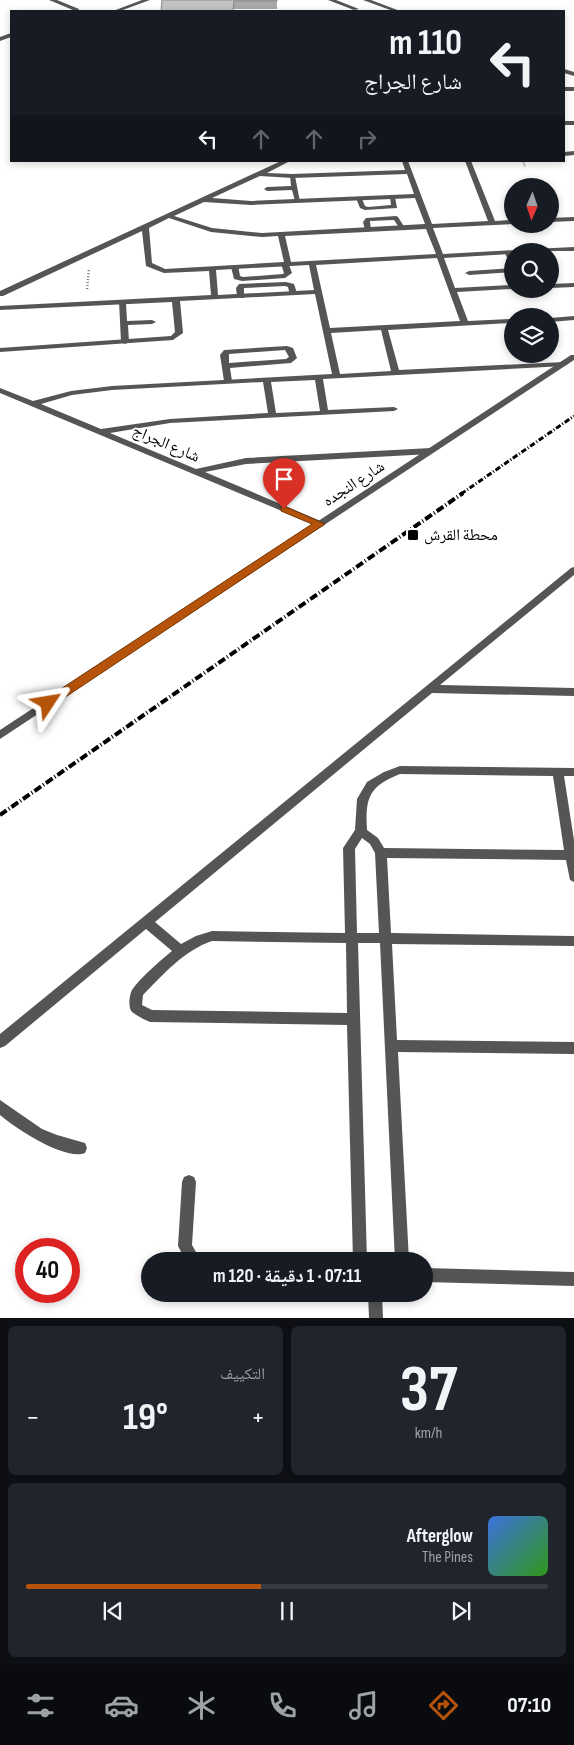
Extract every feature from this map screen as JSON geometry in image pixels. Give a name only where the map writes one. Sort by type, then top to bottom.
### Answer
[{"type":"street","points":[[52,0],[76,10]]},
{"type":"street","points":[[119,10],[148,0]]},
{"type":"street","points":[[331,0],[353,10],[373,2]]},
{"type":"street","points":[[366,0],[395,10]]},
{"type":"street","points":[[0,294],[286,162]]},
{"type":"street","points":[[405,162],[465,324]]},
{"type":"street","points":[[468,162],[492,223]]},
{"type":"street","points":[[260,174],[292,176],[409,172]]},
{"type":"street","points":[[292,176],[298,201]]},
{"type":"street","points":[[267,189],[295,188]]},
{"type":"street","points":[[204,200],[251,203],[418,196]]},
{"type":"street","points":[[359,198],[362,207],[367,209],[395,207],[392,197]]},
{"type":"street","points":[[168,216],[228,233],[281,234],[504,222]]},
{"type":"street","points":[[559,220],[574,219]]},
{"type":"street","points":[[144,227],[149,264],[164,271],[440,256],[504,255]]},
{"type":"street","points":[[234,267],[237,277],[242,279],[285,276],[288,273],[281,234]]},
{"type":"street","points":[[559,250],[574,249]]},
{"type":"street","points":[[312,263],[336,375]]},
{"type":"street","points":[[212,268],[215,298]]},
{"type":"street","points":[[470,273],[504,271]]},
{"type":"street","points":[[559,286],[574,285]]},
{"type":"street","points":[[453,290],[504,288]]},
{"type":"street","points":[[0,308],[318,292]]},
{"type":"street","points":[[0,350],[166,340],[177,336],[179,333],[176,300]]},
{"type":"street","points":[[122,303],[125,342]]},
{"type":"street","points":[[559,319],[574,318]]},
{"type":"street","points":[[123,323],[152,322]]},
{"type":"street","points":[[326,331],[504,322]]},
{"type":"street","points":[[384,328],[395,372]]},
{"type":"street","points":[[226,366],[288,361],[293,358],[290,350],[287,348],[227,352],[224,355],[228,381]]},
{"type":"street","name":"شارع النجده","points":[[0,735],[574,357]]},
{"type":"street","points":[[32,404],[91,390],[336,375],[564,364]]},
{"type":"street","points":[[318,376],[324,412]]},
{"type":"street","points":[[267,379],[272,415]]},
{"type":"street","name":"شارع الجراج","points":[[0,390],[320,524]]},
{"type":"street","points":[[100,432],[152,422],[394,409]]},
{"type":"street","points":[[194,472],[246,461],[431,451]]},
{"type":"street","points":[[0,1042],[574,570]]},
{"type":"street","points":[[430,688],[574,692]]},
{"type":"street","points":[[402,1252],[381,853],[374,841],[362,832],[360,805],[365,793],[373,782],[386,774],[400,770],[574,772]]},
{"type":"street","points":[[558,772],[574,877]]},
{"type":"street","points":[[360,1252],[350,848],[356,837],[362,832]]},
{"type":"street","points":[[381,853],[571,855]]},
{"type":"street","points":[[146,922],[180,950]]},
{"type":"street","points":[[353,1019],[150,1016],[140,1012],[135,1003],[137,993],[180,950],[200,939],[224,935],[574,941]]},
{"type":"street","points":[[391,1046],[574,1048]]},
{"type":"street","points":[[0,1106],[17,1123],[32,1132],[48,1140],[80,1148]]},
{"type":"street","points":[[189,1182],[185,1246],[189,1252]]},
{"type":"street","points":[[433,1275],[574,1279]]},
{"type":"street","points":[[376,1302],[376,1318]]},
{"type":"path","points":[[523,162],[525,168]]},
{"type":"path","points":[[86,305],[90,252]]},
{"type":"building","points":[[162,0],[277,0],[234,1],[233,10],[161,10]]},
{"type":"railway","points":[[461,494],[574,416]]},
{"type":"railway","points":[[0,815],[463,493]]},
{"type":"place","name":"محطة القرش","points":[[413,535]]},
{"type":"route","points":[[48,703],[320,524],[284,509]]}]
